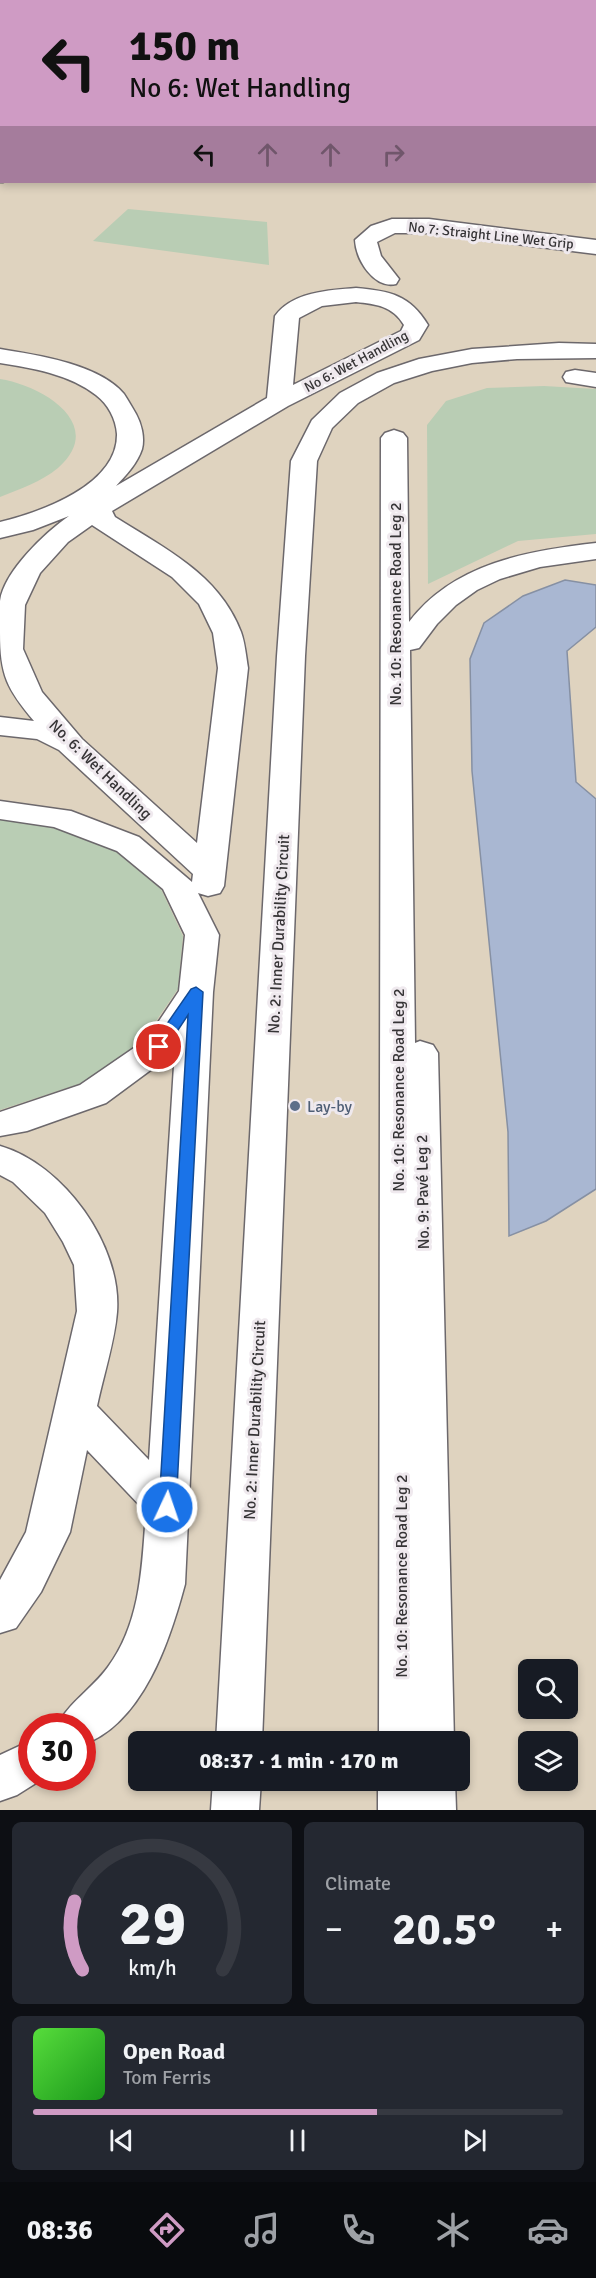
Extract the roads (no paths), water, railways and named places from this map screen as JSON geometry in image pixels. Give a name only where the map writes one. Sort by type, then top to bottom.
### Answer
[{"type":"street","name":"No 7: Straight Line Wet Grip","points":[[388,279],[369,256],[365,247],[366,240],[392,226],[429,226],[596,247]]},
{"type":"street","name":"No 6: Wet Handling","points":[[97,509],[279,401],[411,334],[416,325],[414,318],[398,303],[365,296],[336,296],[306,303],[293,309],[287,316],[279,401]]},
{"type":"street","name":"No. 2: Inner Durability Circuit","points":[[240,1731],[291,657],[302,477],[307,448],[325,420],[354,395],[374,384],[420,368],[472,355],[499,352],[589,369]]},
{"type":"street","points":[[0,356],[34,361],[80,376],[113,397],[130,423],[129,452],[110,481],[97,509],[103,521],[182,571],[211,601],[227,633],[233,668],[196,992],[163,1584],[136,1664],[114,1694],[94,1713]]},
{"type":"street","name":"No. 9: Pavé Leg 2","points":[[400,438],[409,642],[418,950],[431,1731]]},
{"type":"street","name":"No. 10: Resonance Road Leg 2","points":[[400,438],[402,1731]]},
{"type":"street","points":[[0,530],[19,526],[72,507],[110,481]]},
{"type":"street","name":"No. 6: Wet Handling","points":[[97,509],[58,536],[28,570],[11,605],[9,649],[28,695],[71,745],[209,871]]},
{"type":"street","points":[[409,642],[427,615],[443,599],[471,581],[505,568],[542,558],[596,551]]},
{"type":"street","points":[[0,726],[44,731],[71,745]]},
{"type":"street","points":[[0,810],[60,818],[128,844],[177,884],[202,936]]},
{"type":"street","points":[[0,1124],[14,1122],[93,1094],[159,1047],[196,992]]},
{"type":"street","points":[[0,1159],[26,1173],[58,1204],[81,1238],[93,1265],[98,1311],[48,1532],[25,1579],[0,1615]]},
{"type":"street","points":[[75,1410],[167,1507]]},
{"type":"street","points":[[0,1780],[18,1769]]},
{"type":"street","points":[[235,1810],[236,1791]]},
{"type":"street","points":[[402,1791],[402,1810]]},
{"type":"street","points":[[431,1791],[432,1810]]},
{"type":"water","points":[[565,580],[596,585],[596,627],[567,651],[576,782],[596,799],[596,1189],[546,1221],[509,1236],[508,1132],[472,771],[470,659],[484,623],[523,596]]},
{"type":"place","name":"Lay-by","points":[[295,1106]]}]
